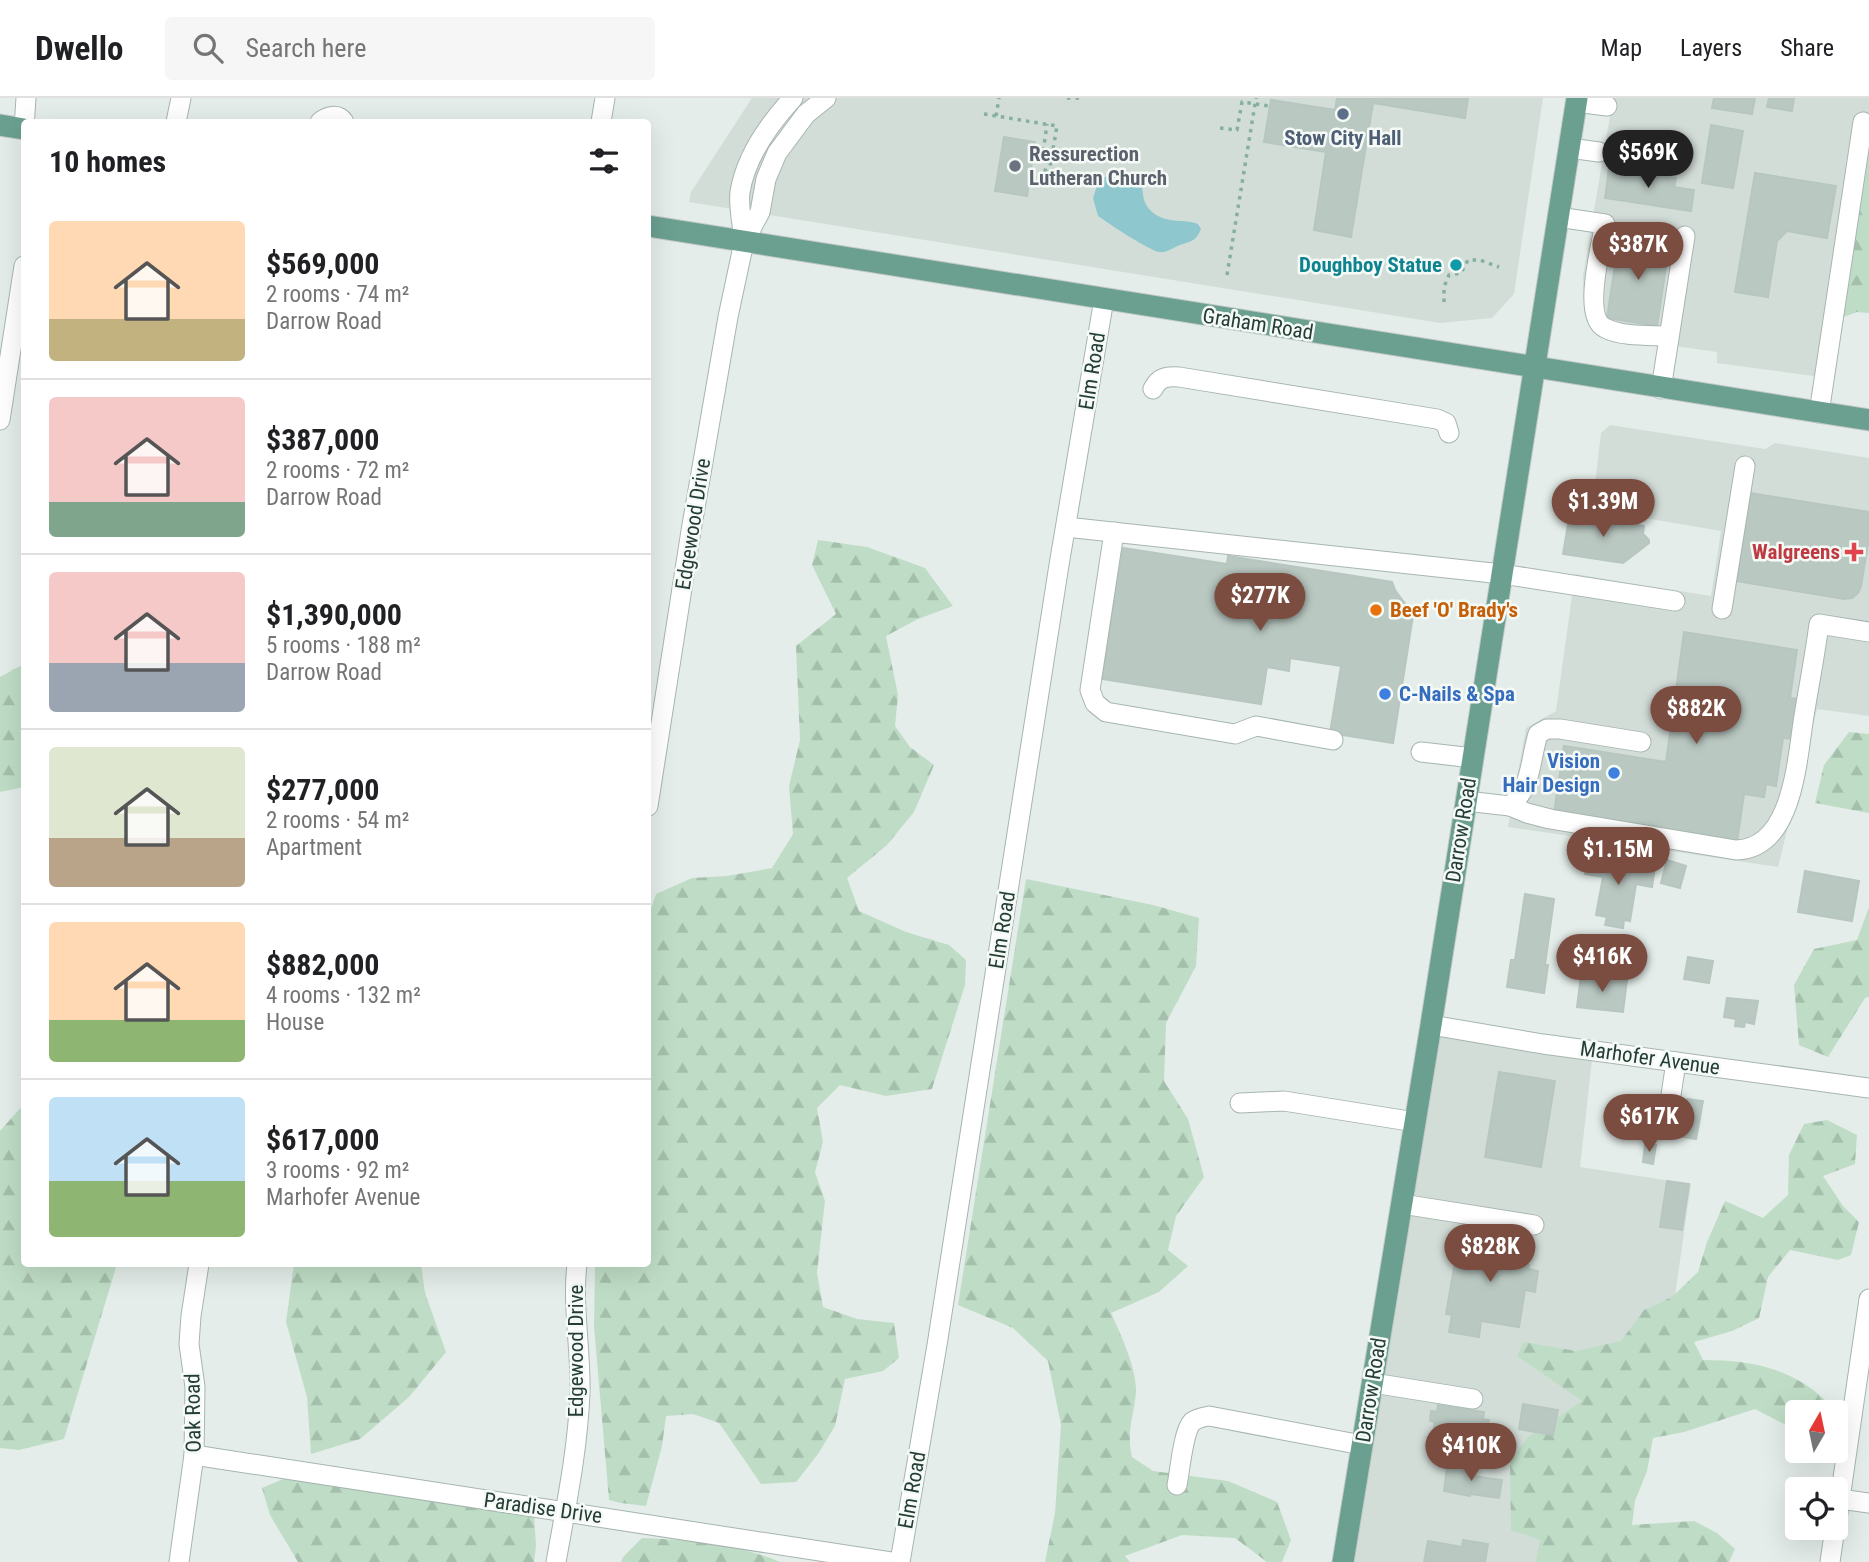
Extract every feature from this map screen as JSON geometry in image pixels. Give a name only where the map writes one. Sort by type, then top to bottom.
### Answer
[{"type":"main road","name":"Darrow Road","points":[[1343,1562],[1431,1025],[1576,100]]},
{"type":"main road","points":[[0,125],[21,128]]},
{"type":"main road","name":"Graham Road","points":[[651,226],[1869,421]]},
{"type":"street","points":[[25,119],[26,98]]},
{"type":"street","points":[[177,119],[181,98]]},
{"type":"street","points":[[602,119],[606,98]]},
{"type":"street","points":[[744,242],[740,193],[751,158],[770,123],[793,98]]},
{"type":"street","points":[[744,242],[760,212],[766,179],[777,153],[806,114],[826,98]]},
{"type":"street","points":[[1576,100],[1607,106]]},
{"type":"street","points":[[324,119],[333,116],[342,119]]},
{"type":"street","points":[[1819,413],[1863,122]]},
{"type":"street","points":[[1569,148],[1599,152]]},
{"type":"street","points":[[1558,217],[1605,224],[1593,298],[1597,322],[1605,328],[1619,332],[1670,336]]},
{"type":"street","points":[[1661,389],[1685,236]]},
{"type":"street","name":"Edgewood Drive","points":[[651,787],[691,531],[728,317],[744,242]]},
{"type":"street","points":[[0,420],[21,285]]},
{"type":"street","name":"Elm Road","points":[[900,1562],[1104,299]]},
{"type":"street","points":[[1153,389],[1164,377],[1179,377],[1437,419],[1446,423],[1449,433]]},
{"type":"street","points":[[1722,608],[1745,466]]},
{"type":"street","points":[[1066,527],[1502,574],[1675,601]]},
{"type":"street","points":[[1114,532],[1090,690],[1100,708],[1106,712],[1235,734],[1256,726],[1333,740]]},
{"type":"street","points":[[1466,801],[1510,806],[1550,819],[1736,850],[1752,848],[1762,842],[1781,819],[1788,799],[1796,771],[1819,624],[1869,632]]},
{"type":"street","points":[[1510,806],[1519,798],[1528,783],[1538,734],[1547,729],[1574,730],[1642,742]]},
{"type":"street","points":[[1421,752],[1473,758]]},
{"type":"street","name":"Marhofer Avenue","points":[[1431,1025],[1543,1044],[1869,1088]]},
{"type":"street","points":[[1666,1128],[1676,1062]]},
{"type":"street","points":[[1240,1103],[1284,1101],[1415,1122]]},
{"type":"street","points":[[1402,1204],[1534,1225]]},
{"type":"street","name":"Oak Road","points":[[178,1562],[194,1455],[195,1387],[189,1344],[199,1267]]},
{"type":"street","name":"Edgewood Drive","points":[[556,1562],[580,1396],[575,1297],[577,1267]]},
{"type":"street","points":[[1843,1477],[1869,1299]]},
{"type":"street","points":[[1373,1383],[1473,1399]]},
{"type":"street","points":[[1177,1485],[1187,1432],[1193,1421],[1200,1417],[1209,1416],[1362,1445]]},
{"type":"street","name":"Paradise Drive","points":[[194,1455],[891,1562]]},
{"type":"street","points":[[1848,1500],[1869,1503]]},
{"type":"street","points":[[1830,1562],[1834,1540]]},
{"type":"path","points":[[996,116],[999,98]]},
{"type":"path","points":[[1066,98],[1081,98]]},
{"type":"path","points":[[1227,275],[1256,98]]},
{"type":"path","points":[[1220,128],[1237,130],[1242,102],[1270,106]]},
{"type":"path","points":[[984,114],[1047,124],[1056,126],[1048,178],[1044,177],[1048,154],[1043,153],[1047,124]]},
{"type":"path","points":[[1444,302],[1444,287],[1449,275],[1461,272],[1468,260],[1480,260],[1499,267]]},
{"type":"shaded area","points":[[752,98],[1543,98],[1514,294],[1492,318],[1440,323],[689,202],[691,192]]},
{"type":"shaded area","points":[[1613,98],[1869,98],[1869,152],[1841,318],[1835,379],[1717,363],[1717,352],[1604,336],[1589,326],[1584,311],[1583,276]]},
{"type":"shaded area","points":[[1610,425],[1765,449],[1775,443],[1869,458],[1869,716],[1817,709],[1778,867],[1508,827],[1526,728],[1556,711],[1575,574],[1711,596],[1721,531],[1592,509],[1601,433]]},
{"type":"shaded area","points":[[1424,1022],[1593,1051],[1580,1167],[1691,1184],[1662,1386],[1565,1562],[1343,1562]]},
{"type":"green space","points":[[1869,152],[1869,313],[1857,312],[1841,318]]},
{"type":"green space","points":[[818,540],[867,547],[925,568],[953,606],[918,619],[886,636],[898,695],[895,726],[910,747],[934,765],[914,812],[887,845],[847,878],[859,911],[906,932],[949,945],[966,960],[965,985],[932,1089],[886,1096],[840,1085],[817,1108],[823,1142],[815,1172],[825,1201],[817,1273],[823,1307],[857,1319],[894,1323],[899,1358],[883,1371],[845,1379],[835,1426],[796,1482],[761,1484],[719,1423],[693,1414],[666,1416],[662,1446],[646,1506],[621,1503],[609,1500],[594,1326],[595,1267],[651,1267],[651,908],[656,894],[692,878],[727,876],[772,868],[793,834],[789,786],[800,740],[796,646],[836,614],[812,565]]},
{"type":"green space","points":[[21,666],[21,788],[0,792],[0,677]]},
{"type":"green space","points":[[1849,732],[1869,734],[1869,813],[1815,803],[1824,765]]},
{"type":"green space","points":[[1026,879],[1153,905],[1199,918],[1196,966],[1166,1023],[1164,1081],[1188,1119],[1204,1177],[1176,1216],[1168,1250],[1188,1266],[1159,1292],[1111,1313],[1127,1351],[1136,1383],[1130,1431],[1132,1457],[1153,1471],[1228,1481],[1277,1502],[1291,1540],[1282,1562],[1267,1562],[1235,1538],[1182,1535],[1125,1556],[1130,1562],[1045,1562],[1055,1513],[1061,1425],[1048,1361],[1013,1328],[958,1305]]},
{"type":"green space","points":[[1869,907],[1869,997],[1865,998],[1828,1057],[1799,1045],[1794,985],[1814,949],[1857,940]]},
{"type":"green space","points":[[21,1107],[21,1267],[116,1267],[64,1439],[19,1450],[0,1448],[0,1131]]},
{"type":"green space","points":[[1827,1120],[1857,1135],[1855,1164],[1823,1176],[1843,1206],[1859,1222],[1851,1255],[1838,1260],[1790,1250],[1768,1277],[1759,1318],[1732,1331],[1694,1342],[1703,1360],[1739,1362],[1773,1369],[1803,1383],[1825,1400],[1785,1400],[1785,1424],[1755,1409],[1684,1432],[1653,1438],[1647,1471],[1635,1501],[1632,1525],[1694,1521],[1717,1533],[1735,1549],[1729,1562],[1536,1562],[1540,1540],[1511,1530],[1510,1461],[1528,1437],[1582,1401],[1517,1356],[1524,1342],[1576,1351],[1621,1341],[1644,1310],[1672,1297],[1698,1272],[1707,1242],[1725,1201],[1763,1218],[1788,1195],[1789,1155],[1804,1124]]},
{"type":"green space","points":[[294,1267],[421,1267],[425,1293],[446,1352],[409,1397],[360,1439],[311,1454],[307,1397],[286,1322]]},
{"type":"green space","points":[[288,1477],[534,1515],[534,1562],[298,1562],[270,1515],[262,1488]]},
{"type":"green space","points":[[642,1538],[712,1544],[780,1562],[621,1562]]},
{"type":"water","points":[[1120,174],[1137,181],[1146,204],[1156,215],[1198,224],[1201,229],[1197,236],[1168,251],[1155,251],[1098,216],[1093,198],[1099,180]]},
{"type":"building","points":[[1337,98],[1468,98],[1465,118],[1373,103],[1351,237],[1314,230],[1326,152],[1264,142],[1271,100],[1335,110]]},
{"type":"building","points":[[1714,98],[1755,98],[1752,114],[1712,108]]},
{"type":"building","points":[[1769,98],[1794,98],[1792,111],[1767,107]]},
{"type":"building","points":[[1711,125],[1743,131],[1733,188],[1702,183]]},
{"type":"building","name":"Ressurection Lutheran Church","points":[[1004,137],[1035,142],[1027,196],[995,191]]},
{"type":"building","points":[[1609,168],[1676,178],[1674,187],[1694,190],[1691,211],[1605,198]]},
{"type":"building","points":[[1755,173],[1836,186],[1827,238],[1787,231],[1777,241],[1768,297],[1735,292]]},
{"type":"building","points":[[1619,239],[1669,247],[1657,326],[1607,318]]},
{"type":"building","name":"Walgreens","points":[[1750,493],[1869,512],[1869,538],[1858,593],[1852,598],[1844,599],[1736,581]]},
{"type":"building","points":[[1570,513],[1644,526],[1643,534],[1649,543],[1623,563],[1563,554]]},
{"type":"building","points":[[1123,548],[1227,564],[1228,556],[1392,582],[1406,605],[1414,609],[1393,743],[1330,733],[1341,666],[1290,658],[1289,671],[1267,667],[1261,704],[1102,679]]},
{"type":"building","points":[[1684,632],[1797,650],[1790,698],[1798,699],[1792,739],[1783,738],[1776,786],[1766,784],[1764,797],[1744,794],[1737,842],[1554,813],[1564,746],[1666,762]]},
{"type":"building","points":[[1588,856],[1655,867],[1652,887],[1636,884],[1630,921],[1624,920],[1623,928],[1605,925],[1607,917],[1596,915],[1603,877],[1585,874]]},
{"type":"building","points":[[1667,860],[1686,866],[1680,888],[1661,883]]},
{"type":"building","points":[[1805,871],[1859,881],[1852,921],[1798,912]]},
{"type":"building","points":[[1525,894],[1554,899],[1544,993],[1507,987],[1511,960],[1515,960]]},
{"type":"building","points":[[1688,957],[1713,961],[1709,983],[1684,979]]},
{"type":"building","points":[[1581,975],[1627,980],[1623,1012],[1577,1007]]},
{"type":"building","points":[[1727,998],[1758,1001],[1754,1024],[1745,1022],[1744,1027],[1735,1026],[1736,1019],[1724,1017]]},
{"type":"building","points":[[1499,1072],[1555,1081],[1541,1167],[1485,1157]]},
{"type":"building","points":[[1687,1099],[1703,1101],[1696,1139],[1671,1135],[1677,1104],[1685,1105]]},
{"type":"building","points":[[1645,1144],[1656,1145],[1653,1164],[1643,1162]]},
{"type":"building","points":[[1667,1181],[1689,1184],[1682,1230],[1660,1227]]},
{"type":"building","points":[[1470,1228],[1523,1236],[1519,1263],[1538,1271],[1535,1292],[1525,1290],[1519,1327],[1481,1321],[1479,1337],[1449,1332],[1452,1315],[1446,1314],[1455,1262],[1471,1265],[1476,1235],[1469,1234]]},
{"type":"building","points":[[1523,1404],[1558,1410],[1553,1435],[1519,1429]]},
{"type":"building","points":[[1438,1405],[1484,1412],[1483,1419],[1489,1420],[1487,1430],[1482,1429],[1481,1436],[1434,1428],[1435,1422],[1430,1421],[1431,1411],[1437,1412]]},
{"type":"building","points":[[1460,1466],[1474,1468],[1473,1476],[1502,1480],[1499,1498],[1444,1491],[1447,1467],[1460,1469]]},
{"type":"building","points":[[1463,1540],[1488,1544],[1485,1562],[1424,1562],[1428,1541],[1462,1547]]},
{"type":"place","name":"Stow City Hall","points":[[1343,114]]},
{"type":"place","name":"Ressurection Lutheran Church","points":[[1015,166]]},
{"type":"place","name":"Doughboy Statue","points":[[1456,265]]},
{"type":"place","name":"Walgreens","points":[[1854,552]]},
{"type":"place","name":"Beef 'O' Brady's","points":[[1376,610]]},
{"type":"place","name":"C-Nails & Spa","points":[[1385,694]]},
{"type":"place","name":"Vision Hair Design","points":[[1614,773]]}]
